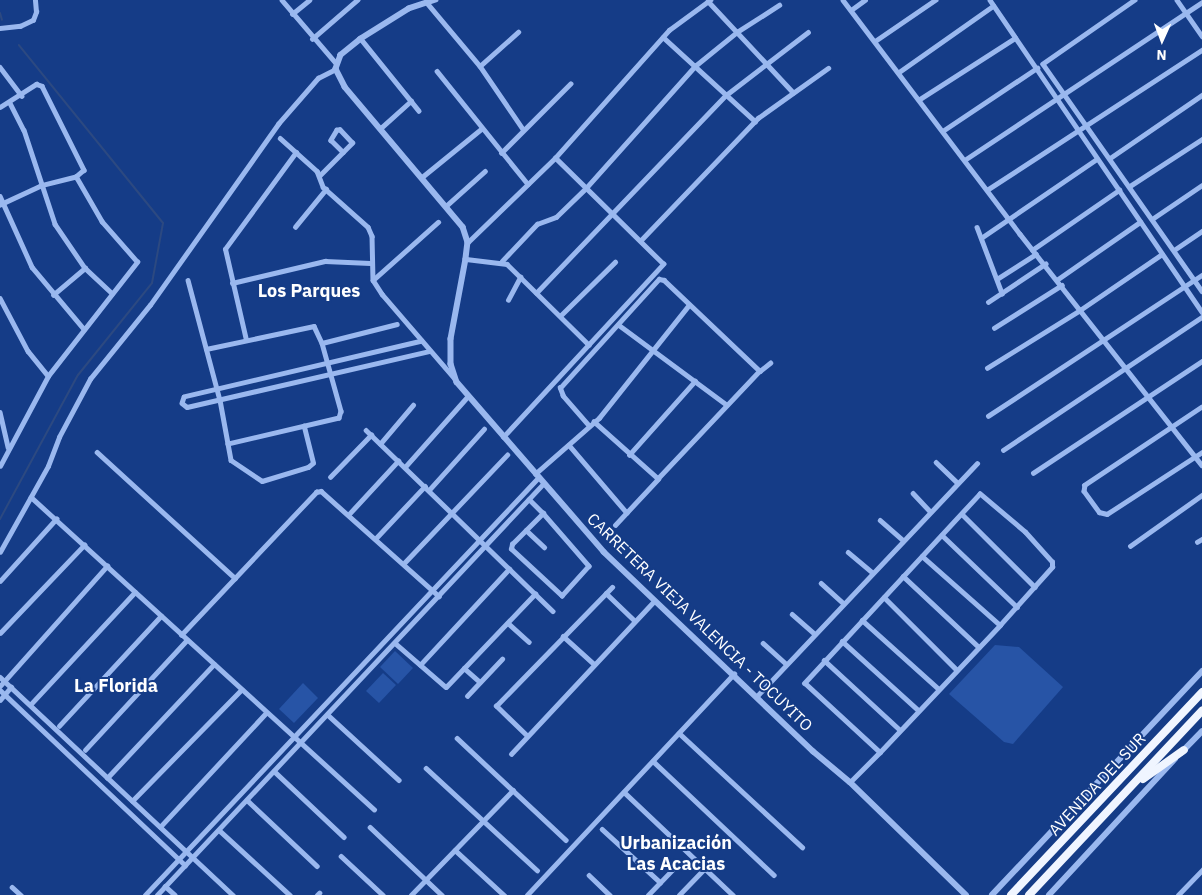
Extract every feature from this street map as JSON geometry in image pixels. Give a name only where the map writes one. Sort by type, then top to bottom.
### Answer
[{"type":"highway","name":"AVENIDA DEL SUR","points":[[1011,895],[1202,692]]},
{"type":"highway","name":"AVENIDA DEL SUR","points":[[1029,895],[1202,712]]},
{"type":"highway","points":[[1128,791],[1184,750]]},
{"type":"street","points":[[0,28],[20,26],[33,20],[36,12],[35,0]]},
{"type":"street","points":[[282,0],[336,66],[345,87],[382,127],[463,227],[468,242],[555,158],[664,37],[709,1],[793,92]]},
{"type":"street","points":[[292,14],[309,0]]},
{"type":"street","points":[[312,38],[358,0]]},
{"type":"street","points":[[0,552],[31,497],[59,437],[90,380],[150,305],[278,124],[318,78],[336,66],[341,55],[361,39],[409,10],[436,0]]},
{"type":"street","points":[[843,0],[966,159],[1032,250],[1058,279],[1080,310],[1104,338],[1202,465]]},
{"type":"street","points":[[851,10],[865,0]]},
{"type":"street","points":[[875,41],[935,0]]},
{"type":"street","points":[[990,0],[1038,68],[1076,131],[1119,190],[1202,312]]},
{"type":"street","points":[[1135,0],[1043,64],[1202,291]]},
{"type":"street","points":[[1177,0],[1202,36]]},
{"type":"street","points":[[966,159],[1202,2]]},
{"type":"street","points":[[428,4],[480,66],[524,129]]},
{"type":"street","points":[[502,261],[537,224],[556,217],[586,188],[695,66],[737,32],[779,4]]},
{"type":"street","points":[[900,72],[994,6]]},
{"type":"street","points":[[480,66],[518,32]]},
{"type":"street","points":[[536,293],[614,214],[726,94],[808,32]]},
{"type":"street","points":[[664,37],[755,121]]},
{"type":"street","points":[[920,100],[1015,38]]},
{"type":"street","points":[[361,39],[419,111]]},
{"type":"street","points":[[987,190],[1202,50]]},
{"type":"street","points":[[0,66],[22,96]]},
{"type":"street","points":[[641,240],[755,121],[828,68]]},
{"type":"street","points":[[944,130],[1038,68]]},
{"type":"street","points":[[437,71],[481,129],[528,184]]},
{"type":"street","points":[[0,107],[22,96],[36,84],[42,86],[84,170],[76,178],[41,186],[1,204]]},
{"type":"street","points":[[501,153],[570,84]]},
{"type":"street","points":[[1110,158],[1202,95]]},
{"type":"street","points":[[382,127],[411,101]]},
{"type":"street","points":[[10,103],[24,130],[55,224],[85,268],[112,293]]},
{"type":"street","points":[[422,177],[481,129]]},
{"type":"street","points":[[319,176],[343,152],[352,143],[340,130],[337,130],[333,132],[331,140],[343,152]]},
{"type":"street","points":[[280,138],[319,176],[326,189],[368,227],[372,236],[370,263],[373,280],[382,294],[457,382]]},
{"type":"street","points":[[1130,186],[1202,139]]},
{"type":"street","points":[[246,340],[225,249],[296,152]]},
{"type":"street","points":[[503,437],[662,266],[663,261],[555,158]]},
{"type":"street","points":[[982,238],[1097,159]]},
{"type":"street","points":[[446,206],[486,171]]},
{"type":"street","points":[[0,466],[48,376],[137,259],[102,222],[76,178]]},
{"type":"street","points":[[1152,219],[1202,185]]},
{"type":"street","points":[[295,227],[326,189]]},
{"type":"street","points":[[1032,250],[1119,190]]},
{"type":"street","points":[[0,196],[1,204],[32,267],[53,295],[84,329]]},
{"type":"street","points":[[373,280],[438,222]]},
{"type":"street","points":[[1058,279],[1140,222]]},
{"type":"street","points":[[977,227],[1002,293]]},
{"type":"street","points":[[1174,250],[1202,231]]},
{"type":"street","name":"CARRETERA VIEJA VALENCIA - TOCUYITO","points":[[468,242],[452,339],[451,364],[457,382],[542,485],[604,552],[654,601],[850,782],[963,894]]},
{"type":"street","points":[[998,279],[1036,254]]},
{"type":"street","points":[[987,368],[1080,310],[1162,254]]},
{"type":"street","points":[[466,258],[502,261],[589,345]]},
{"type":"street","points":[[232,283],[324,261],[370,263]]},
{"type":"street","points":[[560,316],[615,262]]},
{"type":"street","points":[[988,302],[1045,264]]},
{"type":"street","points":[[53,295],[85,268]]},
{"type":"street","points":[[988,416],[1183,284],[1195,280],[1202,275]]},
{"type":"street","points":[[508,300],[520,277]]},
{"type":"street","points":[[658,479],[592,424],[563,396],[560,388],[659,279],[664,280],[688,306],[760,371]]},
{"type":"street","points":[[188,280],[220,400],[232,460],[262,481],[312,465],[304,426]]},
{"type":"street","points":[[994,328],[1062,285]]},
{"type":"street","points":[[0,298],[28,351],[48,376]]},
{"type":"street","points":[[145,895],[480,541],[536,477],[592,424],[688,306]]},
{"type":"street","points":[[1003,450],[1202,317]]},
{"type":"street","points":[[206,349],[310,324],[318,328],[341,414],[339,418],[228,444]]},
{"type":"street","points":[[322,343],[397,324]]},
{"type":"street","points":[[619,325],[650,351],[727,405]]},
{"type":"street","points":[[422,341],[184,397],[182,403],[187,408],[430,351]]},
{"type":"street","points":[[1033,473],[1150,398],[1202,361]]},
{"type":"street","points":[[614,524],[627,513],[727,405],[770,363]]},
{"type":"street","points":[[629,455],[695,381]]},
{"type":"street","points":[[404,467],[468,396]]},
{"type":"street","points":[[380,444],[413,405]]},
{"type":"street","points":[[1202,407],[1085,484],[1084,491],[1099,512],[1107,514],[1202,452]]},
{"type":"street","points":[[0,412],[8,448]]},
{"type":"street","points":[[429,490],[484,429]]},
{"type":"street","points":[[366,430],[553,612]]},
{"type":"street","points":[[330,477],[371,435]]},
{"type":"street","points":[[569,445],[627,513]]},
{"type":"street","points":[[97,452],[235,578]]},
{"type":"street","points":[[405,562],[506,455]]},
{"type":"street","points":[[350,513],[398,461]]},
{"type":"street","points":[[936,462],[957,482]]},
{"type":"street","points":[[757,696],[902,539],[977,463]]},
{"type":"street","points":[[157,895],[396,643],[542,485]]},
{"type":"street","points":[[376,538],[425,486]]},
{"type":"street","points":[[181,635],[316,492],[325,491],[405,562],[439,596]]},
{"type":"street","points":[[913,493],[930,511]]},
{"type":"street","points":[[850,782],[880,752],[1017,607],[1052,567],[1052,562],[1025,532],[980,494],[824,660],[805,683],[880,752]]},
{"type":"street","points":[[1130,546],[1202,495]]},
{"type":"street","points":[[31,497],[266,713],[374,809]]},
{"type":"street","points":[[529,499],[543,513],[589,566],[562,596],[511,549],[512,544],[543,513]]},
{"type":"street","points":[[962,514],[1035,587]]},
{"type":"street","points":[[0,581],[56,519]]},
{"type":"street","points":[[880,520],[902,539]]},
{"type":"street","points":[[526,530],[544,547]]},
{"type":"street","points":[[942,534],[1017,607]]},
{"type":"street","points":[[0,633],[84,544]]},
{"type":"street","points":[[848,552],[872,572]]},
{"type":"street","points":[[922,556],[1000,625]]},
{"type":"street","points":[[107,566],[0,688],[5,695],[185,865]]},
{"type":"street","points":[[420,665],[509,569]]},
{"type":"street","points":[[903,576],[979,647]]},
{"type":"street","points":[[821,583],[843,603]]},
{"type":"street","points":[[527,736],[496,706],[612,587]]},
{"type":"street","points":[[30,705],[135,592]]},
{"type":"street","points":[[396,643],[446,687],[535,594]]},
{"type":"street","points":[[606,594],[635,621]]},
{"type":"street","points":[[884,597],[957,670]]},
{"type":"street","points":[[511,754],[654,601]]},
{"type":"street","points":[[792,614],[814,633]]},
{"type":"street","points":[[59,726],[161,616]]},
{"type":"street","points":[[862,620],[939,689]]},
{"type":"street","points":[[508,623],[529,642]]},
{"type":"street","points":[[564,636],[594,664]]},
{"type":"street","points":[[85,750],[187,640]]},
{"type":"street","points":[[842,641],[918,710]]},
{"type":"street","points":[[763,643],[786,664]]},
{"type":"street","points":[[467,696],[502,659]]},
{"type":"street","points":[[824,660],[900,730]]},
{"type":"street","points":[[107,778],[214,664]]},
{"type":"street","points":[[464,668],[480,682]]},
{"type":"street","points":[[992,895],[1202,671]]},
{"type":"street","points":[[527,895],[734,674]]},
{"type":"street","points":[[0,677],[233,895]]},
{"type":"street","points":[[0,700],[11,688]]},
{"type":"street","points":[[132,801],[241,690]]},
{"type":"street","points":[[160,827],[266,713]]},
{"type":"street","points":[[328,714],[399,780]]},
{"type":"street","points":[[1053,894],[1202,731]]},
{"type":"street","points":[[679,734],[802,847]]},
{"type":"street","points":[[457,738],[566,840]]},
{"type":"street","points":[[654,761],[774,875]]},
{"type":"street","points":[[426,768],[537,870]]},
{"type":"street","points":[[274,772],[344,837]]},
{"type":"street","points":[[411,895],[513,790]]},
{"type":"street","points":[[624,792],[734,895]]},
{"type":"street","points":[[247,800],[317,866]]},
{"type":"street","points":[[370,827],[442,895]]},
{"type":"street","points":[[602,829],[660,882]]},
{"type":"street","points":[[219,830],[290,895]]},
{"type":"street","points":[[455,850],[504,895]]},
{"type":"street","points":[[341,856],[383,895]]},
{"type":"street","points":[[679,895],[706,868]]},
{"type":"street","points":[[648,895],[672,870]]},
{"type":"street","points":[[1178,895],[1202,870]]},
{"type":"street","points":[[589,875],[610,895]]},
{"type":"street","points":[[12,886],[21,895]]},
{"type":"street","points":[[165,886],[175,895]]},
{"type":"shaded area","points":[[995,645],[1019,647],[1063,687],[1013,744],[1004,742],[949,694]]},
{"type":"shaded area","points":[[395,651],[413,668],[398,684],[380,667]]},
{"type":"shaded area","points":[[383,673],[396,685],[379,703],[366,691]]},
{"type":"shaded area","points":[[303,683],[318,698],[294,723],[279,709]]},
{"type":"waterway","points":[[0,13],[2,20]]},
{"type":"waterway","points":[[0,519],[78,375],[152,283],[163,223],[19,45]]},
{"type":"district","name":"Los Parques","points":[[309,291]]},
{"type":"district","name":"La Florida","points":[[116,686]]},
{"type":"district","name":"Urbanización Las Acacias","points":[[676,854]]}]
